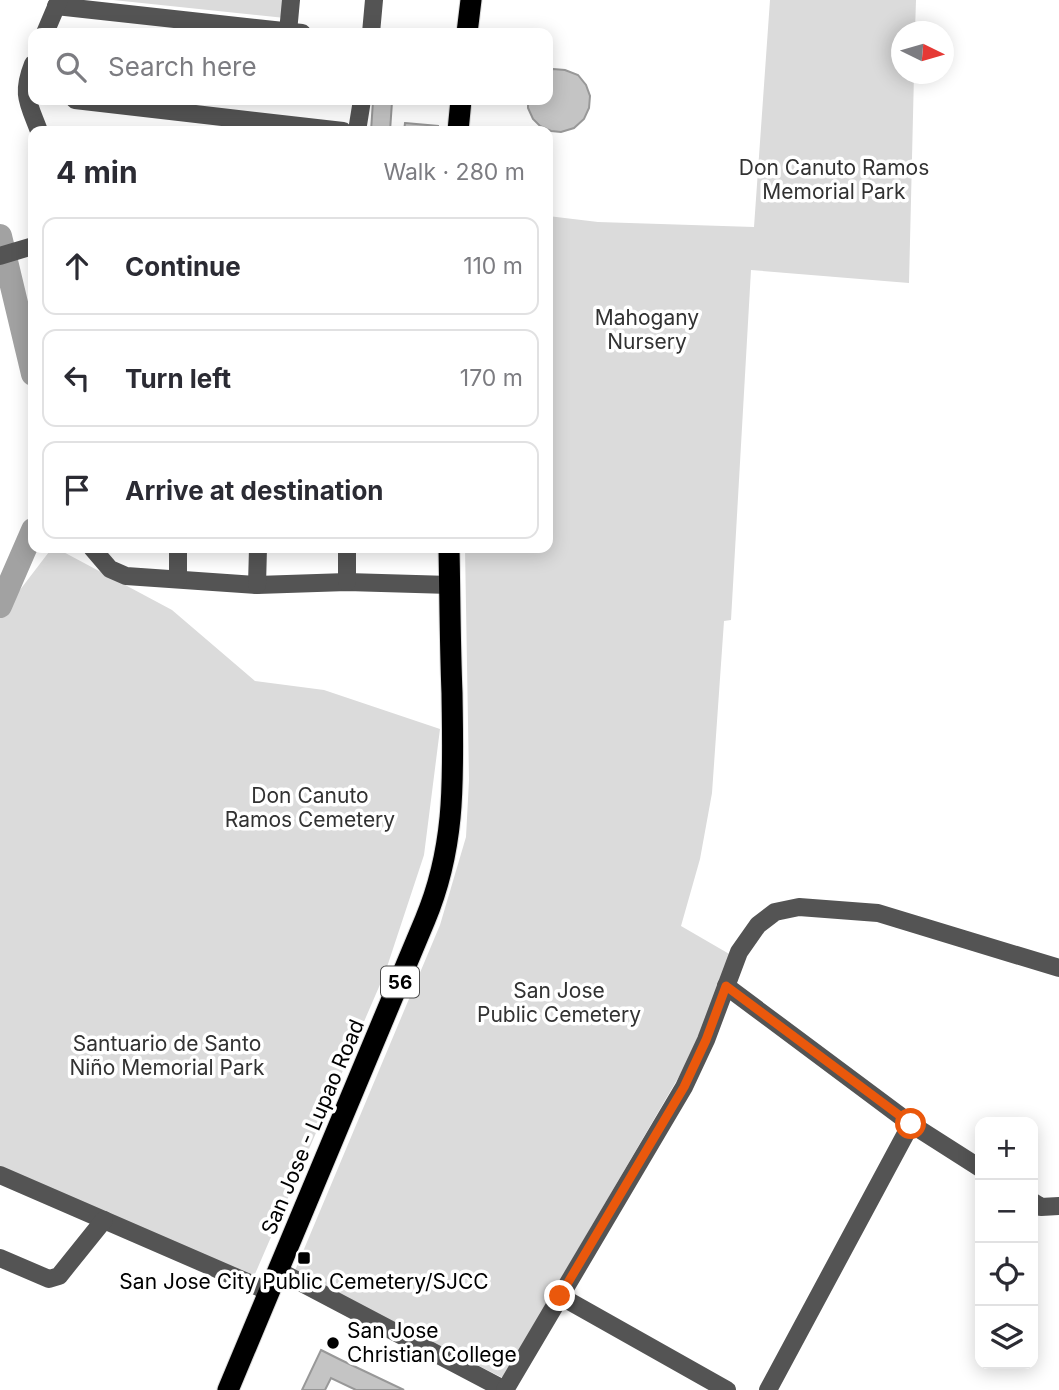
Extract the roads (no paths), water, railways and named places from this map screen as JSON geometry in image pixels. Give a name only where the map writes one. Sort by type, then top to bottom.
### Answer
[{"type":"highway","points":[[468,28],[471,0]]},
{"type":"highway","points":[[458,126],[461,105]]},
{"type":"highway","name":"San Jose - Lupao Road","points":[[229,1390],[429,913],[442,873],[449,843],[453,778],[449,553]]},
{"type":"street","points":[[291,0],[294,28]]},
{"type":"street","points":[[371,28],[374,0]]},
{"type":"street","points":[[48,28],[57,3],[255,28]]},
{"type":"street","points":[[32,105],[38,126]]},
{"type":"street","points":[[118,105],[300,126]]},
{"type":"street","points":[[358,126],[361,105]]},
{"type":"street","points":[[96,553],[102,562],[121,574],[257,585],[347,582],[450,585]]},
{"type":"street","points":[[178,553],[178,579]]},
{"type":"street","points":[[257,585],[258,553]]},
{"type":"street","points":[[347,553],[347,582]]},
{"type":"street","points":[[279,1271],[505,1390],[684,1087],[701,1052],[739,952],[758,925],[775,912],[799,907],[878,913],[1059,968]]},
{"type":"street","points":[[726,986],[911,1124],[975,1165]]},
{"type":"street","points":[[768,1390],[911,1124]]},
{"type":"street","points":[[0,1175],[270,1292]]},
{"type":"street","points":[[1038,1205],[1059,1206]]},
{"type":"street","points":[[0,1258],[49,1279],[59,1276],[104,1220]]},
{"type":"street","points":[[560,1296],[727,1390]]},
{"type":"waterway","points":[[0,236],[28,353]]},
{"type":"waterway","points":[[0,606],[28,542]]},
{"type":"place","name":"San Jose City Public Cemetery/SJCC","points":[[304,1258]]},
{"type":"place","name":"San Jose Christian College","points":[[333,1343]]},
{"type":"park label","name":"Don Canuto Ramos Memorial Park","points":[[834,180]]},
{"type":"park label","name":"Mahogany Nursery","points":[[647,330]]},
{"type":"park label","name":"Don Canuto Ramos Cemetery","points":[[310,808]]},
{"type":"park label","name":"San Jose Public Cemetery","points":[[559,1003]]},
{"type":"park label","name":"Santuario de Santo Niño Memorial Park","points":[[167,1056]]}]
